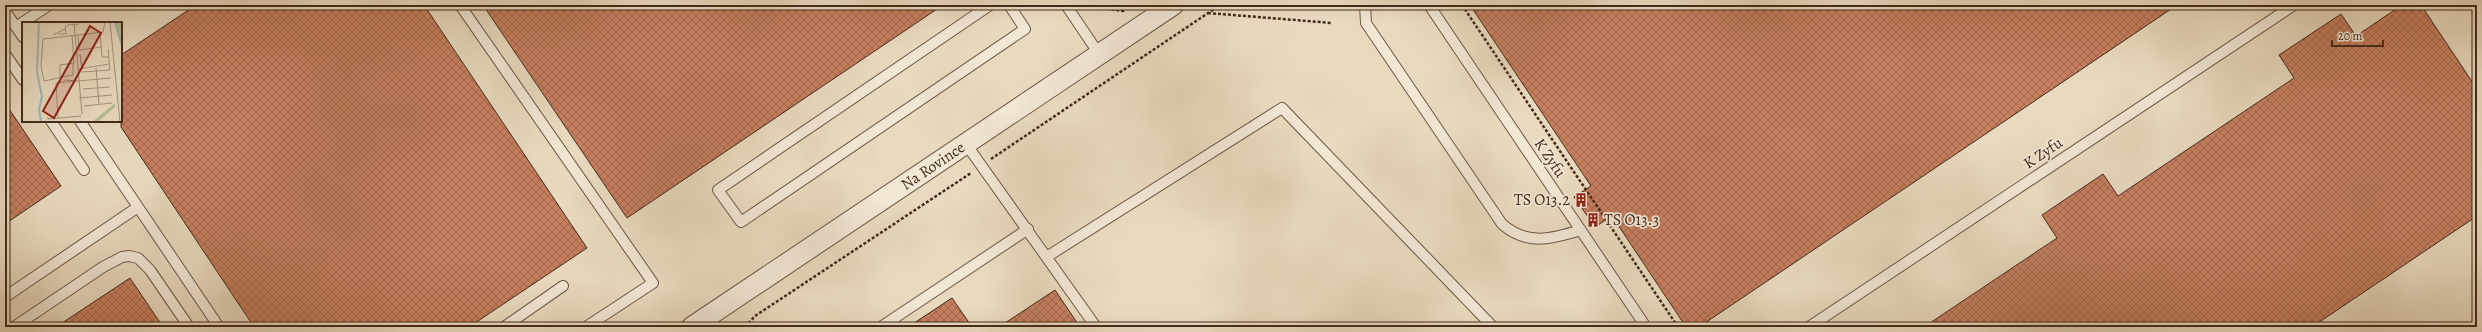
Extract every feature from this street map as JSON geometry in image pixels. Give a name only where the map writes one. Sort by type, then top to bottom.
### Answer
[{"type":"street","name":"Na Rovince","points":[[692,327],[1173,5]]},
{"type":"lane","points":[[24,22],[49,5]]},
{"type":"lane","points":[[460,5],[653,283],[586,327]]},
{"type":"lane","points":[[990,5],[718,190],[740,222],[1025,29],[1009,5]]},
{"type":"lane","points":[[1066,5],[1099,54]]},
{"type":"lane","points":[[1365,5],[1366,23],[1502,224],[1512,233],[1529,239],[1544,240],[1581,230]]},
{"type":"lane","name":"K Zyfu","points":[[1429,5],[1646,327]]},
{"type":"lane","name":"K Zyfu","points":[[1809,327],[2294,5]]},
{"type":"lane","points":[[5,11],[22,36]]},
{"type":"lane","points":[[16,27],[22,23]]},
{"type":"lane","points":[[5,54],[21,74]]},
{"type":"lane","points":[[1048,256],[1282,108],[1493,327]]},
{"type":"lane","points":[[52,122],[84,170]]},
{"type":"lane","points":[[81,122],[220,327]]},
{"type":"lane","points":[[966,144],[1048,256],[1096,327]]},
{"type":"lane","points":[[5,296],[138,207]]},
{"type":"lane","points":[[881,327],[1028,229]]},
{"type":"lane","points":[[14,327],[103,267],[122,257],[129,256],[138,258],[150,270],[189,327]]},
{"type":"lane","points":[[504,327],[563,286]]},
{"type":"path","points":[[1098,5],[1100,8],[1123,11],[1132,5]]},
{"type":"path","points":[[1462,5],[1678,327]]},
{"type":"path","points":[[1208,13],[1332,23]]},
{"type":"building","points":[[196,5],[424,5],[587,248],[469,327],[254,327],[121,127],[122,54]]},
{"type":"building","points":[[483,5],[943,5],[627,218]]},
{"type":"building","points":[[1470,5],[2177,5],[1699,327],[1686,327],[1612,216],[1595,227],[1574,197],[1591,186]]},
{"type":"building","points":[[2402,5],[2421,5],[2477,89],[2477,216],[2312,327],[1924,327],[2057,238],[2042,215],[2103,174],[2118,196],[2294,78],[2279,55],[2341,14],[2356,36]]},
{"type":"building","points":[[5,103],[61,186],[5,224]]},
{"type":"building","points":[[130,278],[163,327],[56,327]]},
{"type":"building","points":[[1055,290],[1080,327],[999,327]]},
{"type":"building","points":[[952,298],[972,327],[908,327]]},
{"type":"place","name":"TS O13.2","points":[[1581,200]]},
{"type":"place","name":"TS O13.3","points":[[1593,220]]}]
